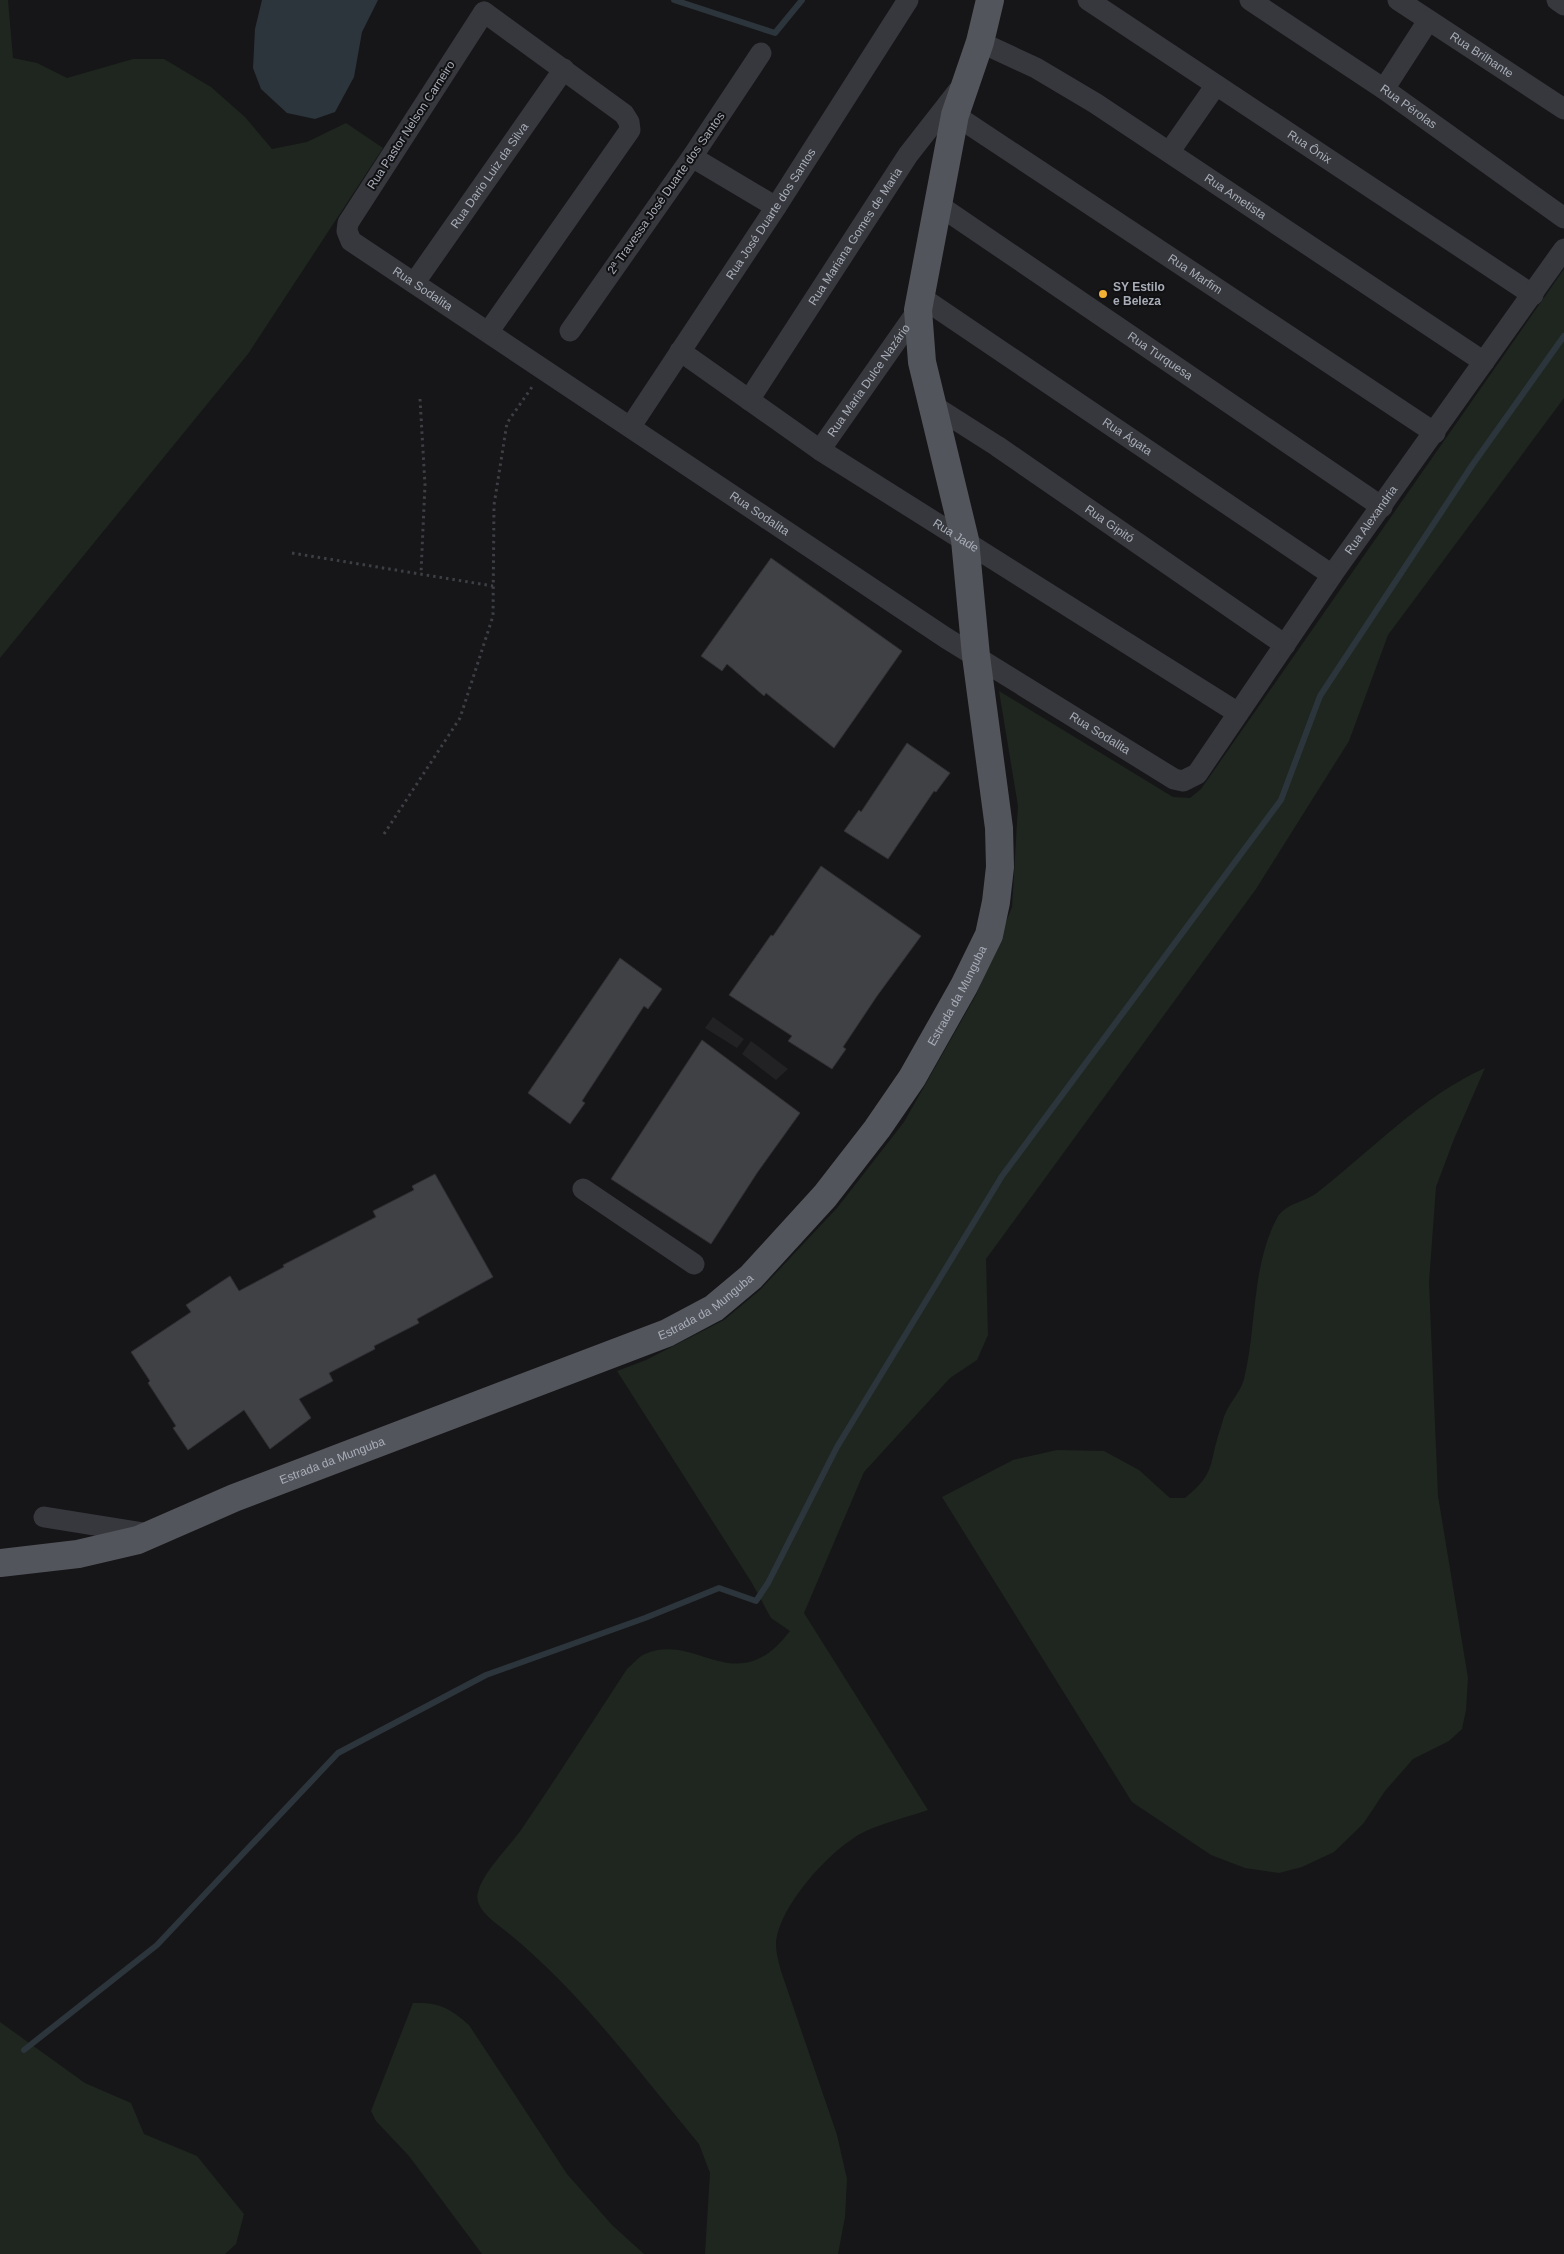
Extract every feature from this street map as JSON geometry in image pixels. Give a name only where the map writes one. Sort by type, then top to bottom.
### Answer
[{"type":"main road","name":"Estrada da Munguba","points":[[0,1563],[78,1554],[152,1534],[234,1498],[567,1373],[667,1333],[714,1308],[751,1277],[826,1196],[912,1078],[964,986],[988,935],[996,902],[1000,867],[999,828],[976,656],[965,540],[922,362],[919,304],[955,115],[980,42],[990,0]]},
{"type":"street","name":"Rua José Duarte dos Santos","points":[[631,426],[776,208],[908,0]]},
{"type":"street","name":"Rua Ônix","points":[[1088,0],[1533,295]]},
{"type":"street","name":"Rua Pérolas","points":[[1250,0],[1384,89],[1564,218]]},
{"type":"street","name":"Rua Brilhante","points":[[1398,0],[1564,109]]},
{"type":"street","points":[[1557,0],[1564,4]]},
{"type":"street","points":[[483,6],[624,114],[630,122],[630,130],[489,331]]},
{"type":"street","name":"Rua Pastor Nelson Carneiro","points":[[351,241],[347,230],[348,223],[483,6]]},
{"type":"street","points":[[1384,89],[1428,21]]},
{"type":"street","name":"Rua Ametista","points":[[980,42],[1036,68],[1170,151],[1484,362]]},
{"type":"street","name":"2ª Travessa José Duarte dos Santos","points":[[570,331],[692,157],[761,53]]},
{"type":"street","name":"Rua Dario Luiz da Silva","points":[[415,282],[564,69]]},
{"type":"street","name":"Rua Mariana Gomes de Maria","points":[[748,400],[908,155],[968,77]]},
{"type":"street","points":[[1170,151],[1216,85]]},
{"type":"street","name":"Rua Marfim","points":[[955,115],[1435,433]]},
{"type":"street","points":[[692,157],[776,208]]},
{"type":"street","name":"Rua Turquesa","points":[[937,204],[1382,507]]},
{"type":"street","name":"Rua Sodalita","points":[[351,241],[489,331],[544,370],[631,426],[938,633],[1174,779]]},
{"type":"street","name":"Rua Alexandria","points":[[1174,779],[1183,781],[1198,774],[1332,575],[1435,433],[1564,249]]},
{"type":"street","name":"Rua Maria Dulce Nazário","points":[[820,450],[919,304]]},
{"type":"street","name":"Rua Ágata","points":[[919,304],[1332,575]]},
{"type":"street","name":"Rua Jade","points":[[680,351],[820,450],[1238,713]]},
{"type":"street","name":"Rua Gipitó","points":[[931,404],[997,446],[1285,646]]},
{"type":"street","points":[[583,1189],[694,1264]]},
{"type":"street","points":[[44,1517],[152,1534]]},
{"type":"path","points":[[384,834],[460,718],[493,616],[494,505],[507,424],[544,370]]},
{"type":"path","points":[[420,399],[425,485],[421,573]]},
{"type":"path","points":[[292,553],[493,586]]},
{"type":"shaded area","points":[[0,0],[8,0],[13,58],[37,63],[67,78],[133,59],[164,59],[211,87],[245,117],[272,149],[307,142],[346,123],[383,148],[248,354],[0,658]]},
{"type":"shaded area","points":[[262,0],[378,0],[362,32],[354,77],[335,112],[315,119],[287,113],[261,89],[253,68],[255,29]]},
{"type":"shaded area","points":[[1564,269],[1564,398],[1388,635],[1349,741],[1256,889],[986,1259],[988,1335],[977,1360],[950,1378],[864,1472],[804,1613],[928,1810],[866,1831],[838,1850],[809,1879],[796,1896],[779,1930],[776,1948],[781,1971],[837,2135],[847,2179],[845,2217],[838,2254],[705,2254],[710,2173],[699,2144],[584,2006],[534,1955],[486,1915],[477,1898],[485,1876],[521,1830],[627,1669],[638,1659],[645,1654],[664,1649],[682,1651],[734,1663],[752,1661],[770,1651],[790,1631],[771,1618],[752,1583],[617,1371],[646,1360],[724,1320],[760,1290],[837,1208],[904,1122],[976,995],[1012,907],[1018,806],[999,691],[1173,797],[1190,798],[1201,789]]},
{"type":"shaded area","points":[[713,1017],[744,1039],[737,1048],[705,1028]]},
{"type":"shaded area","points":[[751,1041],[788,1069],[776,1080],[742,1054]]},
{"type":"shaded area","points":[[1485,1068],[1454,1139],[1436,1187],[1429,1282],[1438,1496],[1468,1678],[1466,1710],[1462,1729],[1449,1741],[1413,1759],[1385,1791],[1363,1824],[1334,1852],[1302,1867],[1279,1873],[1245,1868],[1211,1855],[1132,1802],[942,1497],[1013,1460],[1057,1450],[1104,1451],[1139,1470],[1170,1498],[1185,1498],[1207,1474],[1224,1416],[1243,1383],[1262,1258],[1268,1239],[1280,1214],[1289,1207],[1313,1196],[1398,1125],[1440,1093]]},
{"type":"shaded area","points":[[413,2003],[444,2007],[469,2025],[567,2174],[612,2225],[644,2254],[482,2254],[409,2156],[376,2121],[371,2111]]},
{"type":"shaded area","points":[[0,2022],[85,2083],[131,2103],[144,2134],[197,2156],[244,2214],[236,2244],[225,2254],[0,2254]]},
{"type":"building","points":[[771,558],[902,651],[834,748],[766,693],[764,696],[727,664],[722,671],[701,656]]},
{"type":"building","points":[[907,743],[950,773],[936,792],[934,791],[888,859],[844,831],[859,810],[861,812]]},
{"type":"building","points":[[821,866],[921,936],[877,996],[843,1047],[846,1049],[832,1069],[788,1041],[792,1036],[729,995],[771,935],[773,936]]},
{"type":"building","points":[[620,958],[662,989],[648,1009],[644,1006],[582,1101],[585,1103],[570,1124],[528,1093]]},
{"type":"building","points":[[702,1040],[800,1113],[757,1173],[711,1244],[611,1179]]},
{"type":"building","points":[[435,1174],[493,1277],[417,1319],[419,1323],[374,1346],[375,1349],[329,1373],[333,1381],[299,1399],[311,1418],[270,1449],[244,1410],[188,1450],[173,1428],[176,1426],[148,1383],[150,1381],[131,1352],[191,1312],[186,1305],[230,1276],[239,1291],[284,1267],[283,1265],[376,1217],[373,1211],[414,1190],[412,1186]]},
{"type":"waterway","points":[[674,0],[775,33],[802,0]]},
{"type":"waterway","points":[[24,2050],[157,1945],[338,1753],[486,1675],[645,1618],[719,1588],[756,1601],[768,1583],[837,1447],[1002,1176],[1281,800],[1320,696],[1473,464],[1564,336]]},
{"type":"place","name":"SY Estilo e Beleza","points":[[1103,294]]}]
